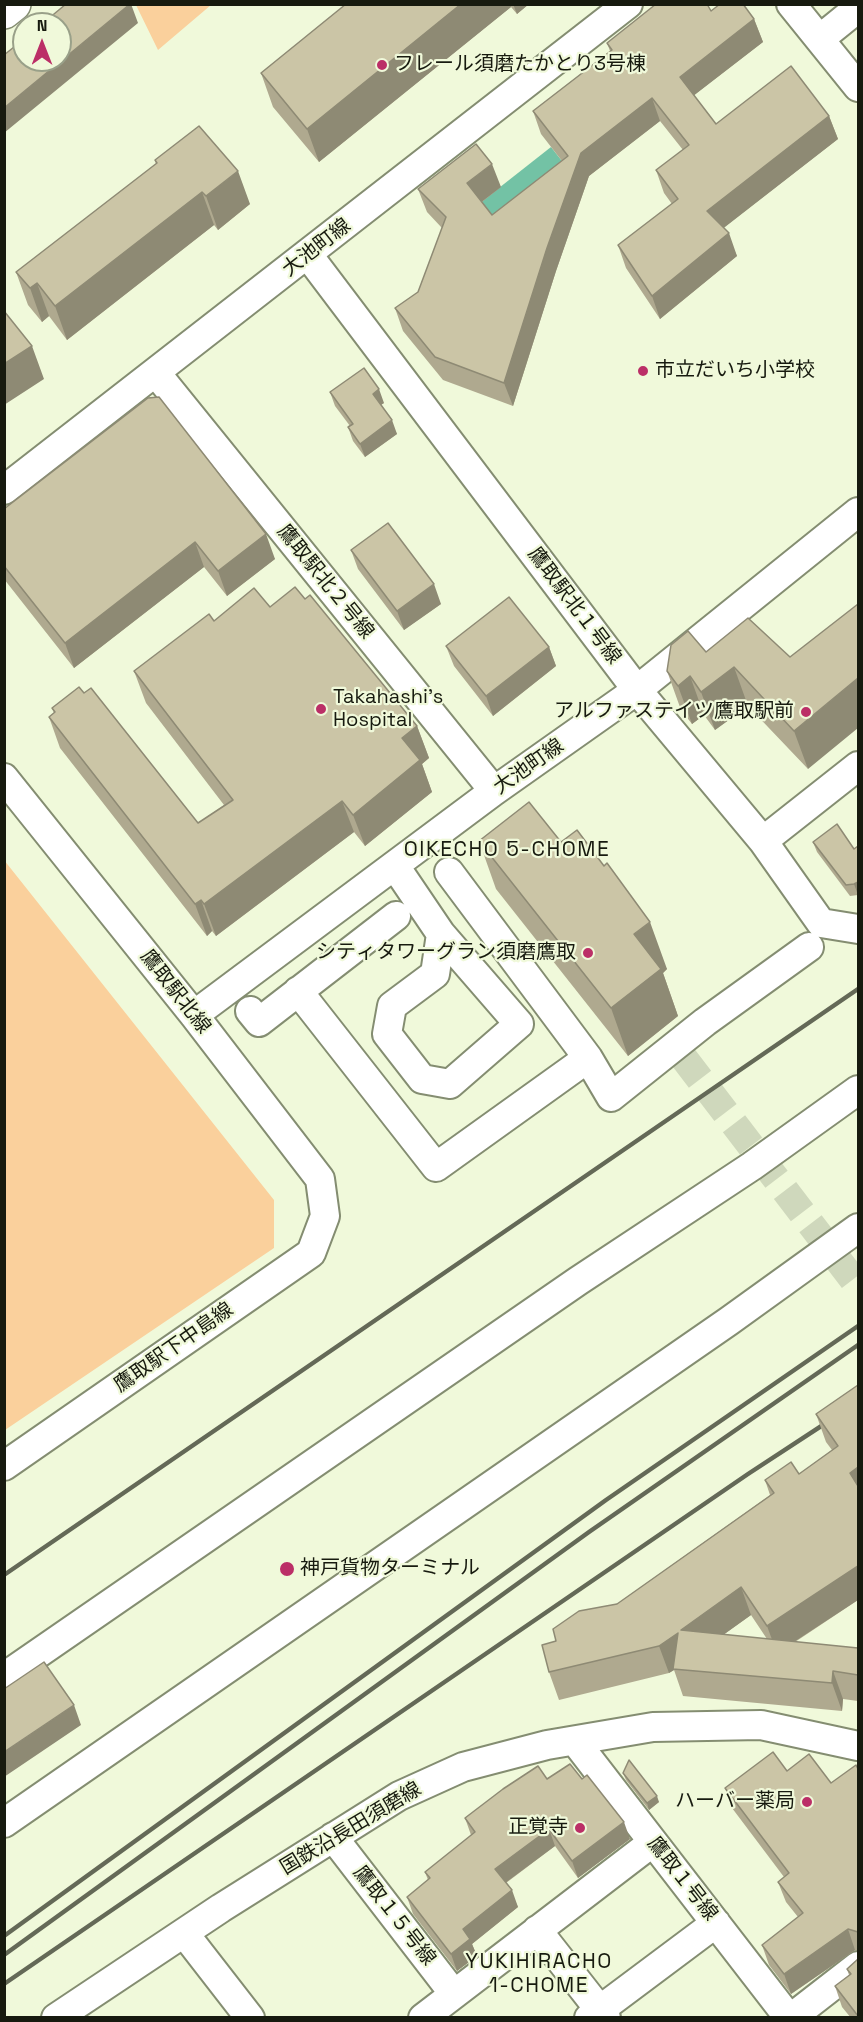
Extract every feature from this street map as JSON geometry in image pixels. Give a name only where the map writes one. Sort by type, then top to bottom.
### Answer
[{"type":"main road","points":[[4,12],[14,4]]},
{"type":"street","name":"大池町線","points":[[4,490],[628,4]]},
{"type":"street","points":[[791,4],[821,38],[858,87]]},
{"type":"street","points":[[821,38],[858,8]]},
{"type":"street","name":"鷹取駅北１号線","points":[[308,255],[637,690],[763,841],[821,923],[858,929]]},
{"type":"street","name":"鷹取駅北２号線","points":[[156,373],[494,791]]},
{"type":"street","name":"大池町線","points":[[194,1015],[494,791],[637,690],[858,512]]},
{"type":"street","points":[[763,841],[858,766]]},
{"type":"street","name":"鷹取駅北線","points":[[4,778],[194,1015],[320,1179],[325,1216]]},
{"type":"street","points":[[395,866],[441,934],[519,1024],[450,1084],[422,1078],[387,1034],[392,1006],[435,974],[441,934]]},
{"type":"street","points":[[448,873],[588,1058],[611,1097],[679,1051],[809,947]]},
{"type":"street","points":[[250,1011],[259,1022],[396,916]]},
{"type":"street","points":[[298,991],[436,1167],[588,1058]]},
{"type":"street","points":[[4,1677],[578,1281],[752,1166],[858,1090]]},
{"type":"street","name":"鷹取駅下中島線","points":[[4,1466],[311,1253],[325,1216]]},
{"type":"street","points":[[4,1822],[729,1321],[858,1228]]},
{"type":"street","name":"国鉄沿長田須磨線","points":[[56,2018],[184,1933],[399,1796],[464,1767],[575,1741],[653,1727],[762,1725],[858,1746]]},
{"type":"street","name":"鷹取１号線","points":[[575,1741],[790,2018]]},
{"type":"street","name":"鷹取１５号線","points":[[333,1837],[454,1994]]},
{"type":"street","points":[[423,2018],[653,1842]]},
{"type":"street","points":[[537,1930],[598,2015],[716,1923]]},
{"type":"street","points":[[184,1933],[250,2018]]},
{"type":"street","points":[[790,2018],[858,1966]]},
{"type":"shaded area","points":[[136,5],[211,5],[158,50]]},
{"type":"shaded area","points":[[551,147],[576,179],[500,238],[476,206]]},
{"type":"shaded area","points":[[4,860],[274,1200],[274,1248],[5,1430]]},
{"type":"building","points":[[66,4],[130,4],[72,52],[72,12],[56,12]]},
{"type":"building","points":[[346,4],[461,4],[307,129],[261,73]]},
{"type":"building","points":[[656,4],[707,4],[711,11],[720,4],[743,4],[754,19],[680,77],[716,124],[791,66],[829,116],[707,211],[729,233],[652,296],[618,245],[678,199],[656,170],[689,145],[652,98],[581,153],[547,248],[504,383],[435,357],[395,308],[418,292],[446,217],[418,189],[476,144],[492,164],[467,183],[492,215],[568,156],[533,111],[612,50],[607,43]]},
{"type":"building","points":[[12,49],[12,72],[48,72],[4,108],[4,55]]},
{"type":"building","points":[[199,126],[238,171],[206,196],[202,192],[55,306],[37,283],[30,288],[16,272],[157,163],[155,160]]},
{"type":"building","points":[[4,311],[32,346],[4,364]]},
{"type":"building","points":[[364,368],[379,389],[373,394],[392,420],[360,444],[348,427],[353,424],[330,392]]},
{"type":"building","points":[[159,397],[266,534],[218,571],[195,542],[65,643],[4,566],[4,509],[148,398]]},
{"type":"building","points":[[388,523],[434,584],[397,611],[351,550]]},
{"type":"building","points":[[295,587],[305,599],[310,595],[417,726],[402,738],[420,760],[353,815],[342,801],[204,904],[201,900],[195,904],[49,717],[55,712],[52,708],[79,687],[84,693],[91,688],[198,823],[233,800],[134,671],[209,614],[214,621],[254,588],[270,607]]},
{"type":"building","points":[[509,597],[549,647],[486,696],[446,646]]},
{"type":"building","points":[[858,604],[858,678],[794,731],[734,667],[701,692],[690,676],[678,686],[667,671],[671,645],[688,631],[706,652],[748,618],[790,657]]},
{"type":"building","points":[[529,802],[561,842],[577,830],[604,866],[607,863],[650,922],[634,934],[661,969],[611,1008],[479,841]]},
{"type":"building","points":[[837,824],[854,849],[858,846],[858,882],[854,884],[846,885],[813,842]]},
{"type":"building","points":[[858,1385],[858,1467],[850,1473],[858,1486],[858,1566],[767,1626],[741,1587],[681,1630],[858,1648],[858,1675],[833,1671],[832,1683],[673,1669],[678,1633],[659,1646],[549,1672],[542,1645],[556,1641],[553,1629],[579,1611],[617,1604],[774,1493],[765,1480],[791,1462],[799,1474],[838,1446],[816,1414]]},
{"type":"building","points":[[44,1662],[74,1705],[4,1752],[4,1689]]},
{"type":"building","points":[[773,1752],[787,1771],[809,1754],[831,1783],[856,1765],[858,1769],[858,1932],[848,1929],[784,1974],[762,1945],[803,1913],[778,1882],[789,1873],[725,1788]]},
{"type":"building","points":[[629,1760],[657,1796],[647,1803],[623,1773]]},
{"type":"building","points":[[570,1764],[582,1779],[587,1775],[624,1822],[572,1861],[549,1829],[495,1869],[512,1890],[463,1929],[470,1939],[451,1954],[407,1897],[430,1878],[425,1872],[475,1832],[465,1818],[538,1766],[547,1779]]},
{"type":"building","points":[[858,1959],[858,2016],[835,1986],[851,1974],[847,1969]]},
{"type":"tunnel","points":[[683,1057],[858,1286]]},
{"type":"railway","points":[[4,1575],[858,989]]},
{"type":"railway","points":[[4,1936],[606,1500],[858,1326]]},
{"type":"railway","points":[[4,1955],[589,1532],[858,1345]]},
{"type":"railway","points":[[4,1984],[748,1474],[858,1402]]},
{"type":"place","name":"フレール須磨たかとり3号棟","points":[[382,65]]},
{"type":"place","name":"市立だいち小学校","points":[[643,371]]},
{"type":"place","name":"Takahashi's Hospital","points":[[321,709]]},
{"type":"place","name":"アルファステイツ鷹取駅前","points":[[806,712]]},
{"type":"place","name":"シティタワーグラン須磨鷹取","points":[[588,953]]},
{"type":"place","name":"神戸貨物ターミナル","points":[[287,1569]]},
{"type":"place","name":"ハーバー薬局","points":[[807,1802]]},
{"type":"place","name":"正覚寺","points":[[580,1828]]},
{"type":"district","name":"OIKECHO 5-CHOME","points":[[507,850]]},
{"type":"district","name":"YUKIHIRACHO 1-CHOME","points":[[539,1974]]}]
